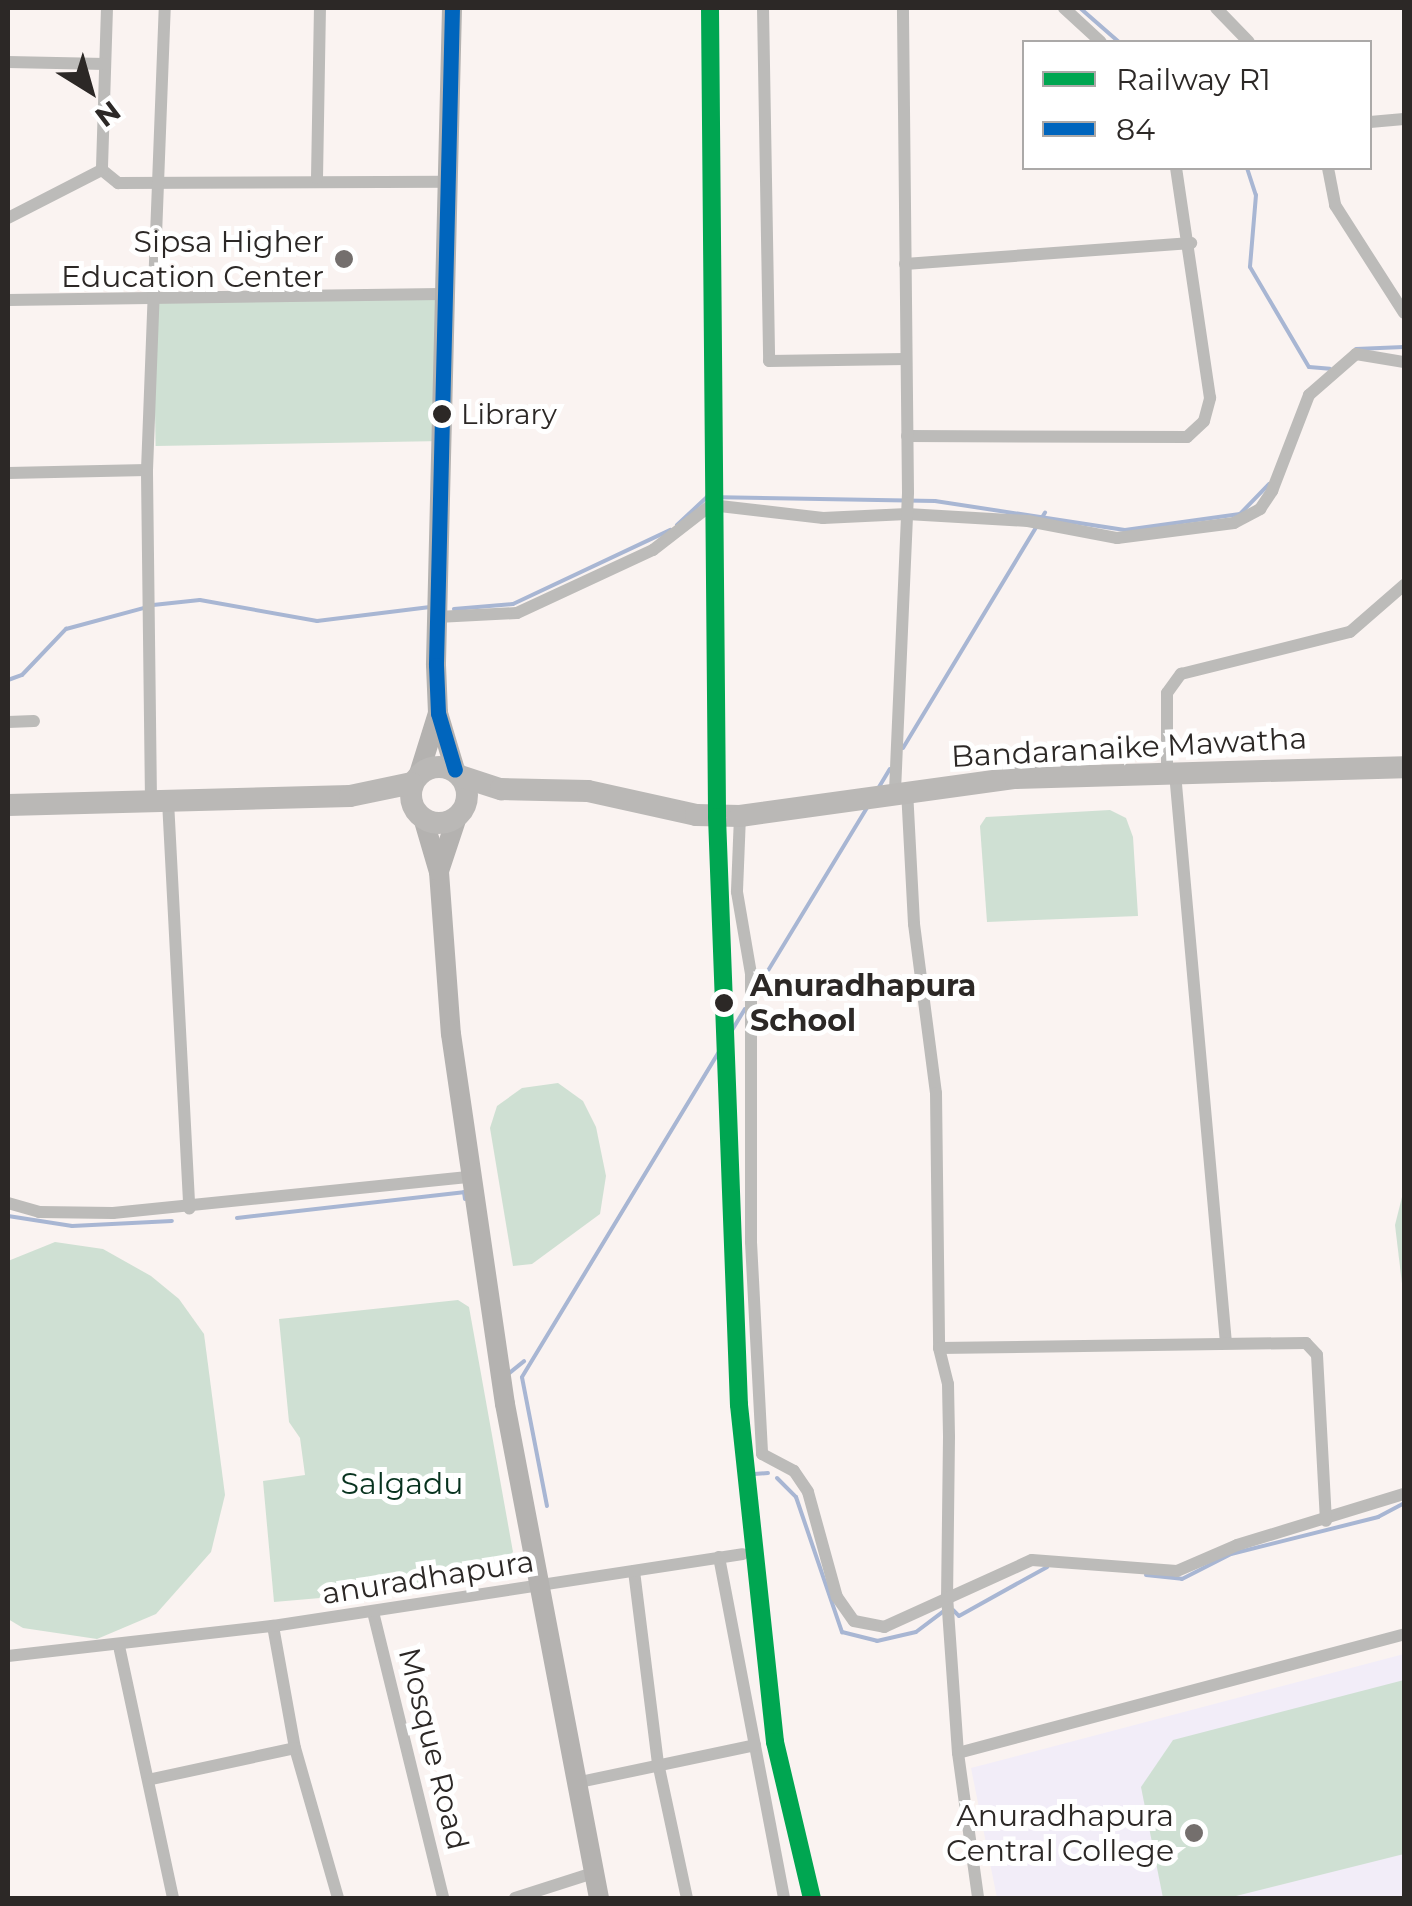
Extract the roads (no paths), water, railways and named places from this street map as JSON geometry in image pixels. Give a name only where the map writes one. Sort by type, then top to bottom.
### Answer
[{"type":"highway","points":[[8,806],[350,796],[416,778],[436,767],[459,773],[462,813],[420,816],[350,796]]},
{"type":"highway","name":"Bandaranaike Mawatha","points":[[459,773],[501,790],[588,791],[696,815],[740,816],[901,791],[1171,773],[1404,768]]},
{"type":"highway","points":[[416,778],[420,816]]},
{"type":"highway","name":"Bandaranaike Mawatha","points":[[462,813],[501,790]]},
{"type":"main road","points":[[452,8],[441,294],[444,441],[437,617],[438,713],[459,773]]},
{"type":"main road","points":[[416,778],[438,713]]},
{"type":"main road","points":[[439,872],[462,813]]},
{"type":"main road","points":[[420,816],[439,872],[470,1176],[536,1587],[600,1898]]},
{"type":"street","points":[[102,170],[106,8]]},
{"type":"street","points":[[165,8],[147,470],[147,623],[189,1208]]},
{"type":"street","points":[[317,178],[320,8]]},
{"type":"street","points":[[763,8],[770,361],[905,358]]},
{"type":"street","points":[[904,8],[908,492],[901,791],[936,1093],[938,1348],[948,1384],[947,1596],[958,1752],[978,1898]]},
{"type":"street","points":[[1064,8],[1099,40]]},
{"type":"street","points":[[1216,8],[1247,40]]},
{"type":"street","points":[[8,62],[105,64]]},
{"type":"street","points":[[1372,122],[1404,119]]},
{"type":"street","points":[[102,170],[118,183],[157,186],[317,178],[446,182]]},
{"type":"street","points":[[8,218],[102,170]]},
{"type":"street","points":[[907,436],[1187,437],[1204,421],[1210,398],[1176,170]]},
{"type":"street","points":[[1329,170],[1342,218],[1404,313]]},
{"type":"street","points":[[905,264],[1190,243]]},
{"type":"street","points":[[8,300],[441,294]]},
{"type":"street","points":[[437,617],[517,613],[654,550],[711,505],[822,518],[907,510],[1028,521],[1117,538],[1234,523],[1260,509],[1272,491],[1309,395],[1356,354],[1404,362]]},
{"type":"street","points":[[8,473],[147,470]]},
{"type":"street","points":[[1226,1344],[1171,773],[1168,693],[1180,674],[1350,632],[1404,585]]},
{"type":"street","points":[[8,722],[34,720]]},
{"type":"street","points":[[740,816],[737,892],[751,974],[751,1242],[764,1459],[794,1470],[808,1492],[837,1598],[854,1621],[884,1627],[947,1596],[1054,1557],[1177,1572],[1236,1545],[1326,1522],[1404,1494]]},
{"type":"street","points":[[8,1202],[39,1212],[189,1208],[470,1176]]},
{"type":"street","points":[[938,1348],[1226,1344],[1314,1347],[1326,1522]]},
{"type":"street","name":"anuradhapura","points":[[8,1656],[273,1626],[743,1554]]},
{"type":"street","points":[[719,1558],[784,1898]]},
{"type":"street","points":[[634,1571],[658,1763],[687,1898]]},
{"type":"street","name":"Mosque Road","points":[[373,1612],[443,1898]]},
{"type":"street","points":[[273,1626],[295,1748],[338,1898]]},
{"type":"street","points":[[958,1752],[1404,1634]]},
{"type":"street","points":[[120,1646],[152,1779],[173,1898]]},
{"type":"street","points":[[575,1783],[755,1745]]},
{"type":"street","points":[[152,1779],[295,1748]]},
{"type":"street","points":[[522,1898],[593,1873]]},
{"type":"waterway","points":[[1080,8],[1117,40]]},
{"type":"waterway","points":[[1248,170],[1256,195],[1250,267],[1309,367],[1330,369]]},
{"type":"waterway","points":[[1356,349],[1404,347]]},
{"type":"waterway","points":[[677,525],[707,497],[935,501],[1125,530],[1240,514],[1269,484]]},
{"type":"waterway","points":[[903,748],[1045,513]]},
{"type":"waterway","points":[[454,609],[513,604],[670,530]]},
{"type":"waterway","points":[[153,605],[200,600],[317,621],[430,607]]},
{"type":"waterway","points":[[8,680],[22,675],[66,629],[144,608]]},
{"type":"waterway","points":[[879,787],[890,769]]},
{"type":"waterway","points":[[755,992],[867,808]]},
{"type":"waterway","points":[[547,1506],[522,1377],[745,1009]]},
{"type":"waterway","points":[[237,1218],[464,1192],[465,1199]]},
{"type":"waterway","points":[[8,1216],[72,1226],[172,1221]]},
{"type":"waterway","points":[[507,1375],[524,1361]]},
{"type":"waterway","points":[[754,1474],[768,1473]]},
{"type":"waterway","points":[[777,1478],[796,1497],[842,1632],[877,1641],[916,1632],[946,1609]]},
{"type":"waterway","points":[[1146,1575],[1182,1579],[1231,1554],[1378,1517],[1404,1503]]},
{"type":"waterway","points":[[953,1610],[959,1616],[1047,1567]]},
{"type":"rail line","name":"R1","points":[[710,8],[717,817],[739,1405],[775,1742],[812,1898]]},
{"type":"place","name":"Sipsa Higher Education Center","points":[[344,259]]},
{"type":"place","name":"Library","points":[[442,414]]},
{"type":"place","name":"Anuradhapura School","points":[[724,1003]]},
{"type":"place","name":"Anuradhapura Central College","points":[[1194,1833]]},
{"type":"park label","name":"Salgadu","points":[[402,1484]]}]
